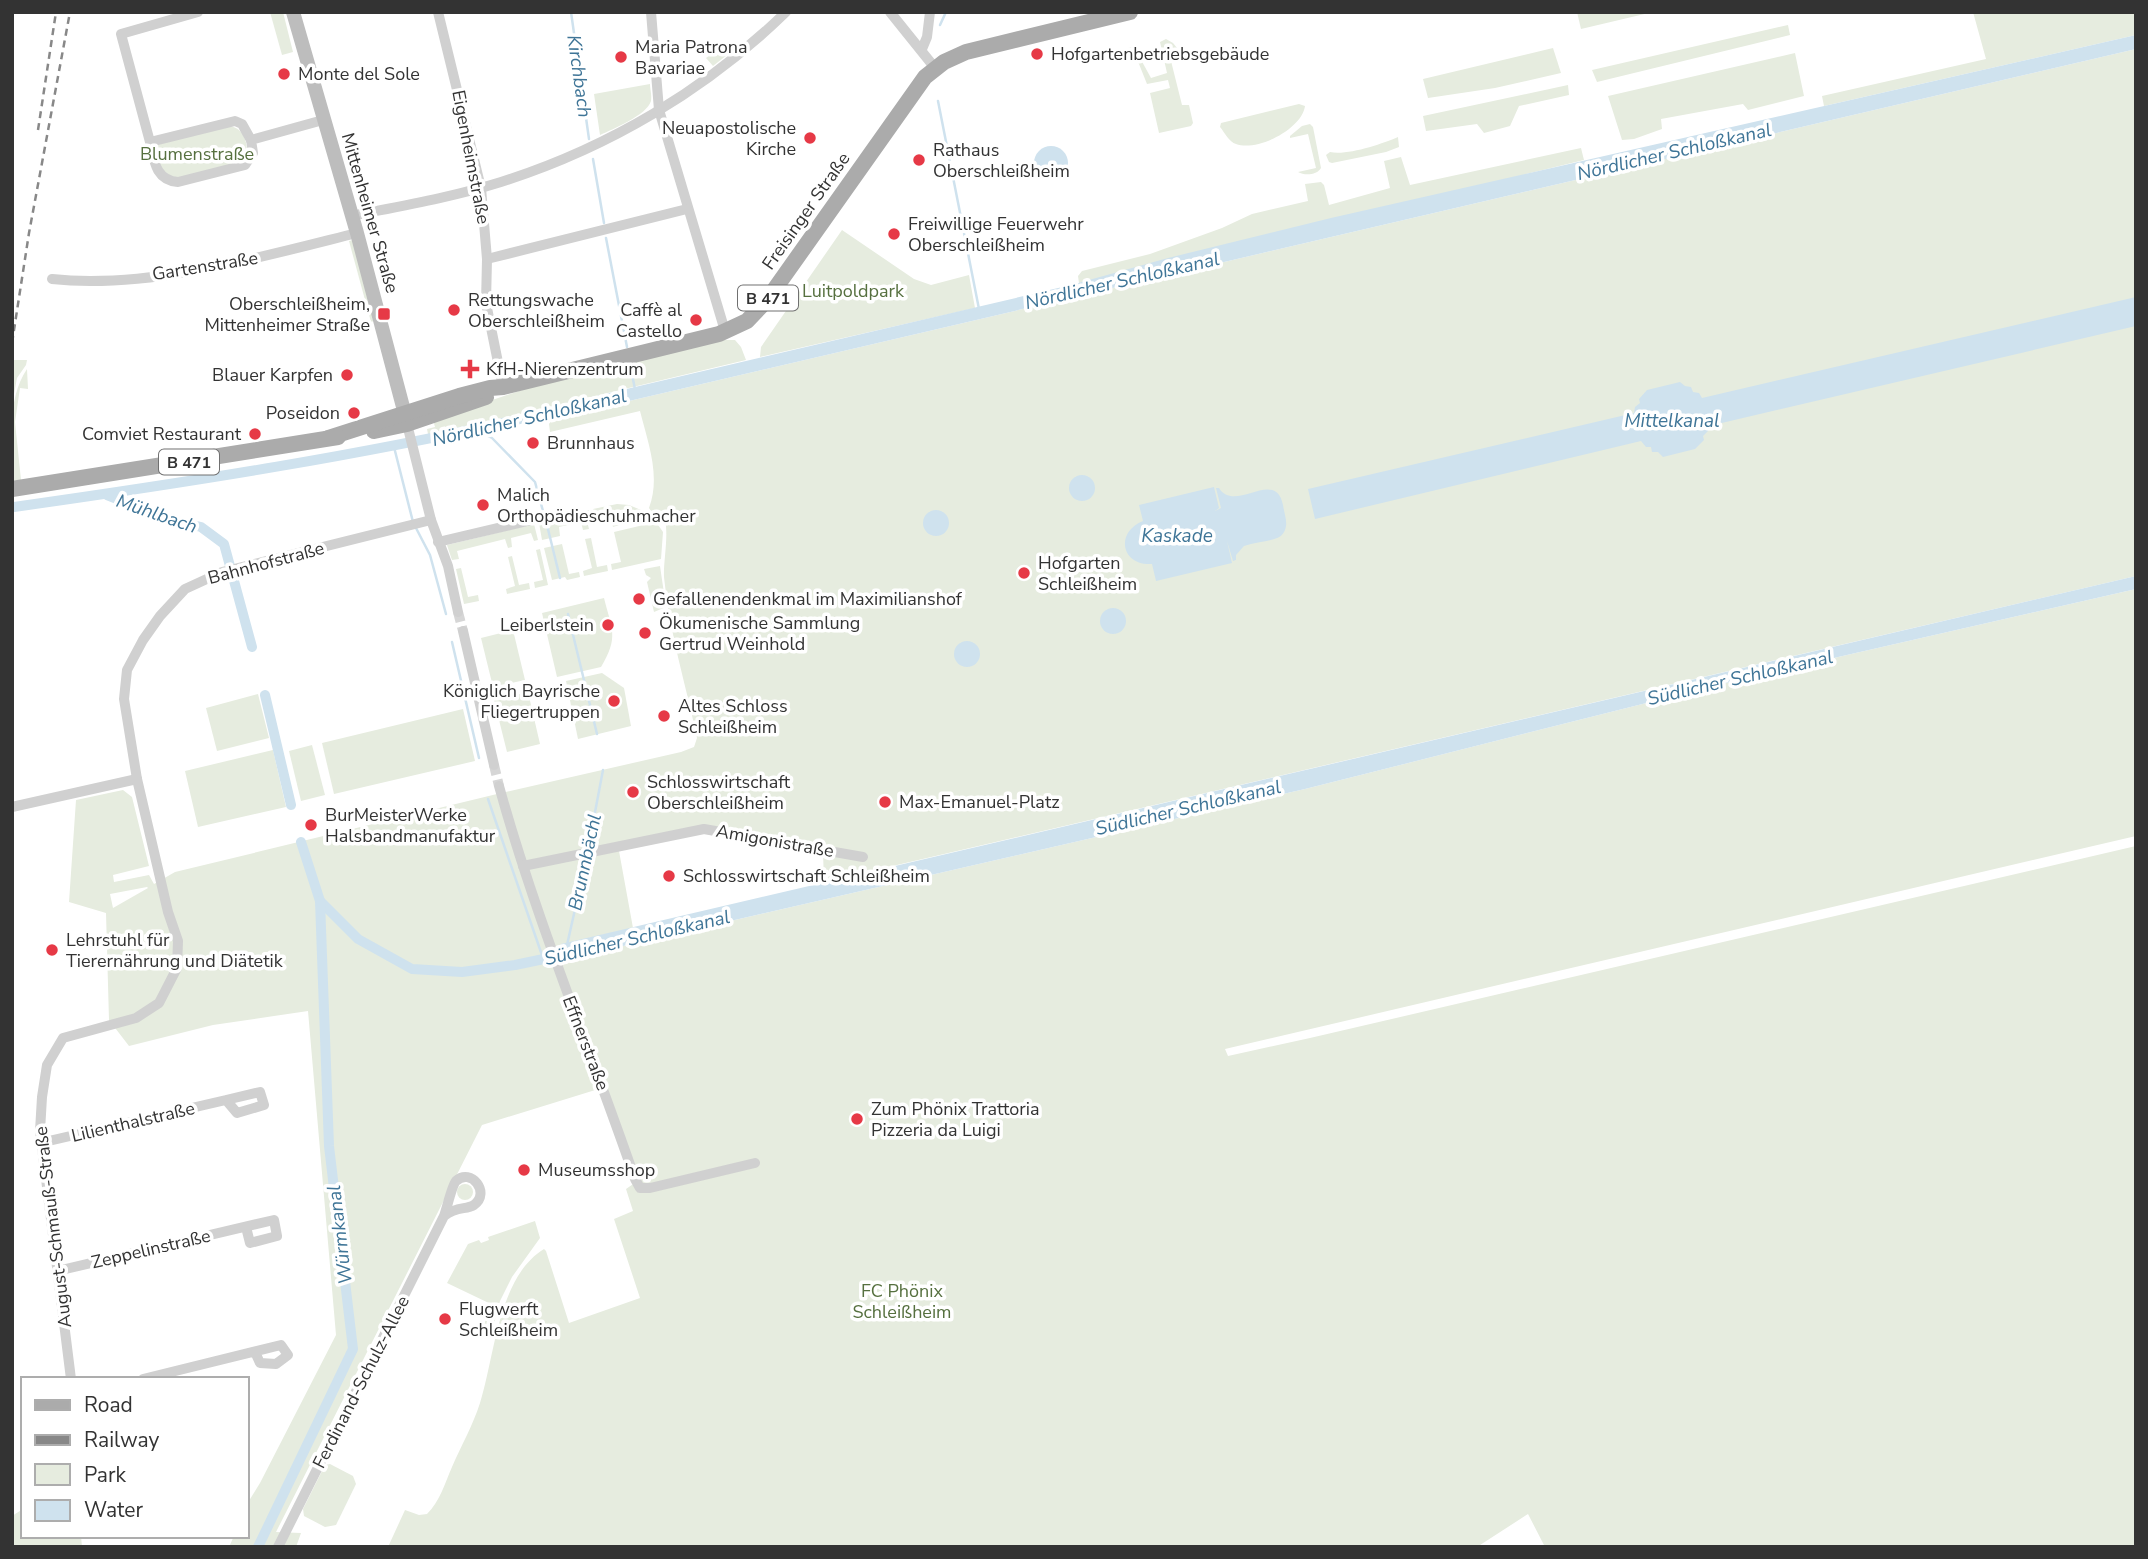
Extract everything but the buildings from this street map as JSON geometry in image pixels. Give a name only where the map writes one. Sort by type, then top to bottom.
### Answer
[{"type":"main road","name":"Mittenheimer Straße","points":[[293,12],[357,233],[407,425]]},
{"type":"main road","name":"Freisinger Straße","points":[[407,425],[480,390],[503,387],[725,331],[747,321],[767,300],[925,77],[935,68],[966,52],[1088,17],[1130,12]]},
{"type":"main road","name":"B 471","points":[[12,489],[407,425]]},
{"type":"street","points":[[149,142],[235,121],[242,124],[251,140],[253,153],[245,165],[178,182],[162,178],[157,170],[118,34],[198,12]]},
{"type":"street","name":"Eigenheimstraße","points":[[438,12],[481,188],[487,259],[486,303],[503,387]]},
{"type":"street","points":[[651,12],[659,110],[725,331]]},
{"type":"street","points":[[351,216],[481,188],[580,152],[659,110],[730,64],[786,12]]},
{"type":"street","points":[[890,12],[935,68]]},
{"type":"street","points":[[922,49],[930,12]]},
{"type":"street","points":[[251,140],[323,120]]},
{"type":"street","points":[[487,259],[687,209]]},
{"type":"street","name":"Gartenstraße","points":[[52,279],[80,282],[184,271],[257,259],[357,233]]},
{"type":"street","points":[[407,425],[426,521],[448,566],[458,612]]},
{"type":"street","points":[[438,542],[536,519]]},
{"type":"street","name":"Bahnhofstraße","points":[[137,779],[126,718],[125,679],[143,640],[174,599],[193,585],[222,572],[426,521]]},
{"type":"street","points":[[463,631],[494,765]]},
{"type":"street","points":[[12,807],[137,779]]},
{"type":"street","name":"August-Schmauß-Straße","points":[[71,1377],[40,1143],[42,1097],[47,1065],[63,1038],[136,1018],[159,1003],[177,968],[178,941],[168,912],[137,779]]},
{"type":"street","name":"Effnerstraße","points":[[499,786],[557,966],[640,1188],[650,1188],[755,1163]]},
{"type":"street","name":"Amigonistraße","points":[[523,866],[704,829],[863,857]]},
{"type":"street","name":"Lilienthalstraße","points":[[40,1143],[226,1100]]},
{"type":"street","name":"Ferdinand-Schulz-Allee","points":[[278,1547],[443,1216],[451,1189],[457,1180],[464,1177],[473,1178],[479,1183],[481,1192],[474,1205],[453,1209],[443,1216]]},
{"type":"street","name":"Zeppelinstraße","points":[[57,1270],[246,1227]]},
{"type":"street","points":[[151,1377],[255,1352]]},
{"type":"green space","points":[[270,12],[283,12],[293,52],[282,55]]},
{"type":"green space","points":[[1577,12],[1653,12],[1581,29]]},
{"type":"green space","points":[[1973,12],[2136,12],[2136,35],[1824,106],[1822,96],[1986,59]]},
{"type":"green space","points":[[1788,25],[1790,35],[1597,82],[1592,70]]},
{"type":"green space","points":[[1166,39],[1177,48],[1169,53],[1182,105],[1189,105],[1193,123],[1191,126],[1159,133],[1150,93],[1170,88],[1168,80],[1147,84],[1139,64],[1128,48],[1134,47],[1151,78],[1167,73],[1160,42]]},
{"type":"green space","points":[[721,47],[727,55],[713,66],[706,58]]},
{"type":"green space","points":[[1553,48],[1561,73],[1495,88],[1428,98],[1423,79]]},
{"type":"green space","name":"FC Phönix Schleißheim","points":[[2136,49],[2136,576],[824,882],[823,852],[702,832],[619,851],[633,928],[562,944],[564,961],[1305,789],[1742,679],[2136,589],[2136,836],[1225,1049],[1228,1056],[1310,1038],[2136,846],[2136,1547],[1545,1547],[1528,1514],[1477,1547],[388,1547],[405,1510],[419,1515],[427,1514],[442,1492],[480,1403],[507,1298],[529,1262],[544,1249],[546,1251],[569,1323],[640,1298],[614,1219],[633,1211],[626,1189],[639,1180],[605,1087],[482,1125],[276,1532],[301,1533],[296,1547],[229,1547],[233,1538],[248,1538],[248,1502],[336,1335],[308,1011],[213,1025],[129,1046],[109,1020],[106,913],[69,902],[76,800],[123,790],[132,797],[149,866],[113,875],[114,882],[149,875],[154,884],[175,872],[694,747],[697,738],[666,597],[665,519],[662,513],[653,514],[649,508],[654,472],[640,411],[550,432],[549,424],[552,419]],"holes":[[[148,888],[113,908],[110,894]]]},
{"type":"green space","points":[[1795,53],[1804,96],[1748,110],[1743,104],[1661,119],[1662,129],[1634,139],[1622,140],[1608,96]]},
{"type":"green space","points":[[650,84],[651,101],[648,106],[629,121],[600,135],[594,94]]},
{"type":"green space","points":[[1568,85],[1569,95],[1519,106],[1510,126],[1484,133],[1477,124],[1426,131],[1423,116]]},
{"type":"green space","points":[[1299,104],[1305,106],[1296,123],[1266,142],[1245,146],[1236,144],[1220,127],[1221,123]]},
{"type":"green space","points":[[1310,124],[1313,127],[1321,168],[1317,172],[1307,174],[1298,172],[1316,168],[1308,134],[1290,136],[1302,126]]},
{"type":"green space","name":"Blumenstraße","points":[[230,126],[242,133],[247,149],[247,154],[233,164],[174,179],[159,167],[156,145]]},
{"type":"green space","points":[[1398,137],[1399,147],[1386,152],[1332,163],[1326,155],[1330,152],[1364,149]]},
{"type":"green space","points":[[1581,148],[1584,160],[1079,283],[1078,276],[1082,271],[1150,254],[1252,214],[1308,201],[1305,184],[1321,182],[1329,205],[1390,188],[1384,161],[1401,157],[1410,185]]},
{"type":"green space","name":"Luitpoldpark","points":[[842,230],[914,279],[931,285],[969,275],[975,308],[760,357],[761,347]]},
{"type":"green space","points":[[353,240],[374,321],[371,322],[349,241]]},
{"type":"green space","points":[[723,340],[735,340],[746,360],[524,413],[525,418],[429,439],[427,429],[435,427],[433,420],[543,383]]},
{"type":"green space","points":[[14,360],[27,360],[17,378],[12,405]]},
{"type":"green space","points":[[27,369],[28,389],[20,388],[15,422],[21,480],[12,481],[13,409],[20,381]]},
{"type":"green space","points":[[617,504],[641,510],[622,524],[613,527],[610,515],[595,519],[593,509]]},
{"type":"green space","points":[[589,510],[589,529],[583,530],[581,522],[559,527],[560,536],[542,540],[540,518]]},
{"type":"green space","points":[[656,522],[663,532],[661,559],[612,570],[611,564],[621,562],[614,532]]},
{"type":"green space","points":[[534,524],[538,540],[534,541],[531,533],[511,538],[512,547],[508,548],[505,539],[457,551],[459,559],[452,560],[447,545]]},
{"type":"green space","points":[[591,538],[597,567],[607,565],[608,571],[584,576],[583,571],[592,568],[585,539]]},
{"type":"green space","points":[[562,544],[569,574],[579,572],[580,577],[552,580],[544,548]]},
{"type":"green space","points":[[540,549],[548,585],[535,588],[534,582],[543,580],[536,550]]},
{"type":"green space","points":[[512,556],[519,585],[529,583],[530,589],[507,594],[506,589],[515,586],[508,557]]},
{"type":"green space","points":[[660,566],[666,607],[654,612],[647,582],[651,578],[646,575],[644,569]]},
{"type":"green space","points":[[461,568],[468,597],[478,595],[479,601],[464,604],[456,569]]},
{"type":"green space","points":[[604,598],[612,633],[607,657],[601,667],[557,677],[542,613]]},
{"type":"green space","points":[[513,630],[525,680],[493,687],[481,638]]},
{"type":"green space","points":[[602,673],[624,688],[631,726],[578,739],[566,681]]},
{"type":"green space","points":[[528,692],[540,744],[507,752],[494,700]]},
{"type":"green space","points":[[258,694],[269,738],[217,751],[206,708]]},
{"type":"green space","points":[[463,709],[475,761],[334,794],[322,743]]},
{"type":"green space","points":[[312,745],[325,795],[301,801],[289,751]]},
{"type":"green space","points":[[273,750],[286,807],[198,827],[185,771]]},
{"type":"green space","points":[[465,1184],[471,1186],[471,1198],[465,1200],[459,1198],[457,1192],[459,1186]]},
{"type":"green space","points":[[535,1221],[540,1238],[512,1277],[500,1301],[491,1335],[490,1330],[483,1326],[493,1305],[447,1283],[468,1244],[479,1240],[481,1243],[489,1240],[488,1237]]},
{"type":"green space","points":[[330,1464],[353,1476],[356,1484],[336,1525],[325,1527],[304,1516],[303,1509],[325,1465]]},
{"type":"green space","points":[[21,1510],[21,1538],[81,1538],[82,1547],[12,1547],[12,1516]]},
{"type":"water","points":[[2136,35],[2136,49],[552,419],[527,424],[524,413],[1071,285],[1331,218]]},
{"type":"water","points":[[1051,146],[1063,151],[1068,163],[1063,175],[1051,180],[1039,175],[1034,163],[1039,151]]},
{"type":"water","name":"Mittelkanal","points":[[2136,297],[2136,326],[1709,426],[1703,436],[1704,440],[1695,449],[1663,457],[1658,452],[1652,452],[1651,447],[1646,447],[1641,441],[1315,519],[1308,489],[1634,413],[1635,407],[1640,403],[1639,399],[1647,390],[1680,382],[1691,387],[1693,392],[1699,393],[1702,398]]},
{"type":"water","points":[[1082,475],[1091,479],[1095,488],[1091,497],[1082,501],[1073,497],[1069,488],[1073,479]]},
{"type":"water","name":"Kaskade","points":[[1214,487],[1219,508],[1215,511],[1221,508],[1216,488],[1226,495],[1235,496],[1263,490],[1272,490],[1279,494],[1286,524],[1284,532],[1277,538],[1244,546],[1233,561],[1227,541],[1232,563],[1156,581],[1152,564],[1134,560],[1125,548],[1128,533],[1143,521],[1139,505]]},
{"type":"water","points":[[936,510],[945,514],[949,523],[945,532],[936,536],[927,532],[923,523],[927,514]]},
{"type":"water","points":[[2136,576],[2136,589],[1742,679],[1305,789],[564,961],[559,955],[561,944]]},
{"type":"water","points":[[1113,608],[1122,612],[1126,621],[1122,630],[1113,634],[1104,630],[1100,621],[1104,612]]},
{"type":"water","points":[[967,641],[976,645],[980,654],[976,663],[967,667],[958,663],[954,654],[958,645]]},
{"type":"waterway","name":"Kirchbach","points":[[571,12],[589,139]]},
{"type":"waterway","points":[[940,25],[946,12]]},
{"type":"waterway","points":[[938,101],[979,309]]},
{"type":"waterway","name":"Kirchbach","points":[[593,159],[604,223]]},
{"type":"waterway","name":"Kirchbach","points":[[606,238],[627,347]]},
{"type":"waterway","name":"Kirchbach","points":[[630,365],[635,389]]},
{"type":"waterway","name":"Nördlicher Schloßkanal","points":[[14,507],[277,467],[538,415]]},
{"type":"waterway","name":"Brunnbächl","points":[[476,430],[492,438],[535,482],[543,511]]},
{"type":"waterway","points":[[394,447],[413,522]]},
{"type":"waterway","name":"Mühlbach","points":[[107,495],[164,518],[201,527],[224,544],[252,647]]},
{"type":"waterway","name":"Brunnbächl","points":[[546,521],[560,578]]},
{"type":"waterway","points":[[416,528],[430,555],[446,614]]},
{"type":"waterway","name":"Brunnbächl","points":[[568,614],[597,734]]},
{"type":"waterway","points":[[452,642],[479,758]]},
{"type":"waterway","name":"Mühlbach","points":[[265,695],[291,805]]},
{"type":"waterway","name":"Brunnbächl","points":[[588,849],[603,770]]},
{"type":"waterway","points":[[488,799],[543,958]]},
{"type":"waterway","name":"Südlicher Schloßkanal","points":[[301,842],[320,901],[358,939],[412,969],[462,972],[563,955]]},
{"type":"waterway","name":"Brunnbächl","points":[[567,945],[587,856]]},
{"type":"waterway","name":"Würmkanal","points":[[258,1547],[353,1349],[329,1146],[320,901]]},
{"type":"tunnel","points":[[458,612],[463,631]]},
{"type":"tunnel","points":[[494,765],[499,786]]},
{"type":"railway","points":[[38,130],[56,12]]},
{"type":"railway","points":[[12,343],[29,233],[70,12]]},
{"type":"place","name":"Hofgartenbetriebsgebäude","points":[[1037,54]]},
{"type":"place","name":"Maria Patrona Bavariae","points":[[621,57]]},
{"type":"place","name":"Monte del Sole","points":[[284,74]]},
{"type":"place","name":"Neuapostolische Kirche","points":[[810,138]]},
{"type":"place","name":"Rathaus Oberschleißheim","points":[[919,160]]},
{"type":"place","name":"Freiwillige Feuerwehr Oberschleißheim","points":[[894,234]]},
{"type":"place","name":"Rettungswache Oberschleißheim","points":[[454,310]]},
{"type":"place","name":"Oberschleißheim, Mittenheimer Straße","points":[[384,314]]},
{"type":"place","name":"Caffè al Castello","points":[[696,320]]},
{"type":"place","name":"KfH-Nierenzentrum","points":[[470,369]]},
{"type":"place","name":"Blauer Karpfen","points":[[347,375]]},
{"type":"place","name":"Poseidon","points":[[354,413]]},
{"type":"place","name":"Comviet Restaurant","points":[[255,434]]},
{"type":"place","name":"Brunnhaus","points":[[533,443]]},
{"type":"place","name":"Malich Orthopädieschuhmacher","points":[[483,505]]},
{"type":"place","name":"Hofgarten Schleißheim","points":[[1024,573]]},
{"type":"place","name":"Gefallenendenkmal im Maximilianshof","points":[[639,599]]},
{"type":"place","name":"Leiberlstein","points":[[608,625]]},
{"type":"place","name":"Ökumenische Sammlung Gertrud Weinhold","points":[[645,633]]},
{"type":"place","name":"Königlich Bayrische Fliegertruppen","points":[[614,701]]},
{"type":"place","name":"Altes Schloss Schleißheim","points":[[664,716]]},
{"type":"place","name":"Schlosswirtschaft Oberschleißheim","points":[[633,792]]},
{"type":"place","name":"Max-Emanuel-Platz","points":[[885,802]]},
{"type":"place","name":"BurMeisterWerke Halsbandmanufaktur","points":[[311,825]]},
{"type":"place","name":"Schlosswirtschaft Schleißheim","points":[[669,876]]},
{"type":"place","name":"Lehrstuhl für Tierernährung und Diätetik","points":[[52,950]]},
{"type":"place","name":"Zum Phönix Trattoria Pizzeria da Luigi","points":[[857,1119]]},
{"type":"place","name":"Museumsshop","points":[[524,1170]]},
{"type":"place","name":"Flugwerft Schleißheim","points":[[445,1319]]}]
